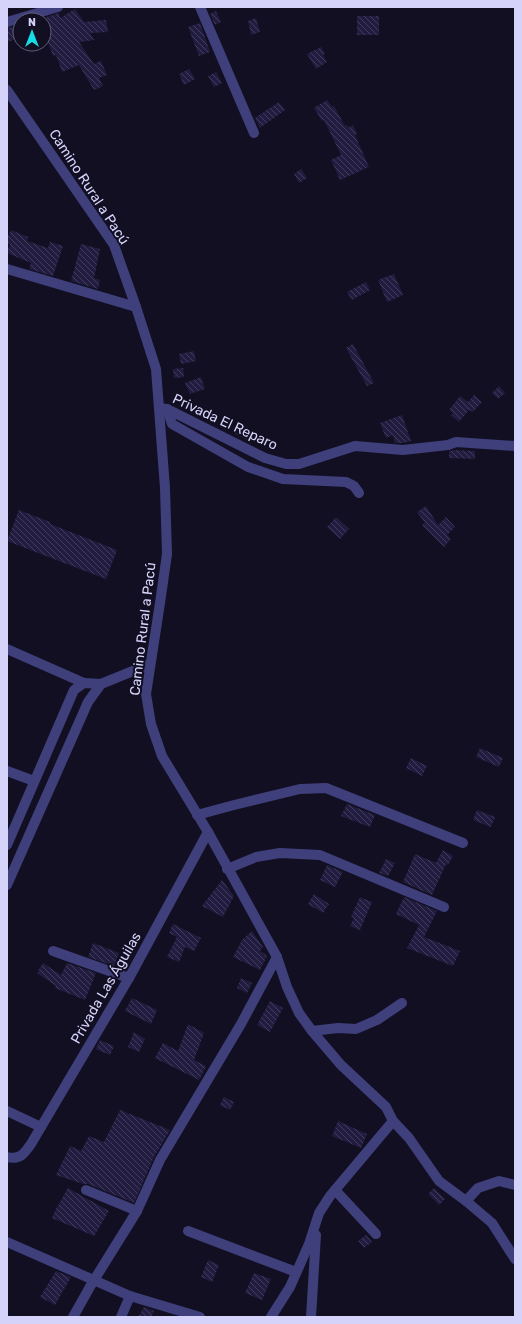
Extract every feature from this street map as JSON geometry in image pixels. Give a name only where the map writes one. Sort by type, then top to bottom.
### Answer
[{"type":"street","points":[[7,22],[58,7]]},
{"type":"street","points":[[200,7],[254,133]]},
{"type":"street","name":"Camino Rural a Pacú","points":[[7,90],[114,245],[156,369],[163,408],[167,554],[146,694],[151,724],[162,756],[208,832],[227,869],[277,957],[287,987],[299,1013],[341,1065],[386,1107],[393,1121],[409,1138],[439,1181],[492,1223],[515,1259]]},
{"type":"street","points":[[7,269],[136,307]]},
{"type":"street","points":[[163,408],[172,424],[248,467],[283,479],[346,482],[354,486],[359,493]]},
{"type":"street","name":"Privada El Reparo","points":[[163,408],[265,458],[286,464],[299,464],[355,446],[403,450],[448,445],[456,442],[515,446]]},
{"type":"street","points":[[7,649],[84,683],[101,684],[150,664]]},
{"type":"street","points":[[7,845],[74,690],[84,683]]},
{"type":"street","points":[[7,885],[88,702],[101,684]]},
{"type":"street","points":[[7,771],[34,781]]},
{"type":"street","points":[[197,815],[300,789],[326,788],[463,844]]},
{"type":"street","name":"Privada Las Águilas","points":[[7,1157],[13,1158],[23,1155],[41,1127],[129,978],[208,832]]},
{"type":"street","points":[[227,869],[256,858],[280,853],[320,855],[444,907]]},
{"type":"street","points":[[53,951],[129,978]]},
{"type":"street","points":[[74,1317],[94,1280],[137,1211],[160,1160],[241,1024],[277,957]]},
{"type":"street","points":[[312,1031],[338,1028],[356,1029],[377,1020],[402,1003]]},
{"type":"street","points":[[7,1110],[41,1127]]},
{"type":"street","points":[[271,1317],[290,1287],[309,1244],[319,1213],[370,1147],[393,1121]]},
{"type":"street","points":[[466,1201],[478,1188],[499,1182],[515,1186]]},
{"type":"street","points":[[86,1190],[137,1211]]},
{"type":"street","points":[[336,1190],[376,1234]]},
{"type":"street","points":[[311,1317],[315,1247],[319,1213]]},
{"type":"street","points":[[188,1231],[296,1272]]},
{"type":"street","points":[[7,1242],[130,1296],[200,1317]]},
{"type":"street","points":[[121,1317],[130,1296]]},
{"type":"building","points":[[75,9],[84,22],[106,20],[108,32],[90,33],[94,40],[79,42],[94,64],[101,61],[107,75],[99,78],[103,86],[94,90],[79,65],[62,72],[56,55],[53,56],[52,52],[52,15],[59,13],[60,18]]},
{"type":"building","points":[[216,11],[221,22],[215,25],[210,14]]},
{"type":"building","points":[[357,16],[379,16],[379,35],[357,35]]},
{"type":"building","points":[[256,18],[260,32],[251,35],[248,21]]},
{"type":"building","points":[[200,23],[210,52],[199,56],[188,27]]},
{"type":"building","points":[[12,27],[12,40],[7,42],[7,28]]},
{"type":"building","points":[[321,47],[327,62],[316,69],[307,54]]},
{"type":"building","points":[[189,69],[195,79],[184,85],[179,74]]},
{"type":"building","points":[[216,72],[222,83],[214,87],[208,76]]},
{"type":"building","points":[[327,100],[332,107],[334,106],[345,126],[347,125],[348,128],[353,125],[357,134],[355,135],[369,167],[340,180],[331,160],[341,155],[324,120],[322,121],[314,108]]},
{"type":"building","points":[[279,102],[285,110],[260,128],[255,118]]},
{"type":"building","points":[[301,169],[307,178],[299,183],[294,174]]},
{"type":"building","points":[[11,230],[28,237],[27,241],[48,248],[50,242],[63,246],[53,276],[29,269],[31,263],[7,253],[10,244],[7,242],[7,239]]},
{"type":"building","points":[[81,244],[100,249],[94,278],[100,280],[98,289],[71,281]]},
{"type":"building","points":[[394,274],[403,295],[387,302],[378,280]]},
{"type":"building","points":[[366,282],[370,290],[352,300],[347,292]]},
{"type":"building","points":[[353,344],[374,383],[367,386],[346,348]]},
{"type":"building","points":[[194,351],[196,361],[181,364],[179,354]]},
{"type":"building","points":[[183,368],[184,377],[174,378],[173,369]]},
{"type":"building","points":[[201,377],[205,389],[190,394],[185,383]]},
{"type":"building","points":[[499,386],[505,393],[498,399],[492,393]]},
{"type":"building","points":[[474,395],[482,402],[473,412],[469,410],[459,422],[451,415],[453,413],[449,410],[460,396],[468,402]]},
{"type":"building","points":[[402,415],[411,441],[395,443],[393,435],[386,438],[380,423]]},
{"type":"building","points":[[240,423],[256,433],[250,442],[234,433]]},
{"type":"building","points":[[449,451],[475,451],[475,459],[449,458]]},
{"type":"building","points":[[426,506],[438,525],[446,517],[455,527],[447,535],[451,539],[444,547],[422,525],[425,523],[417,512]]},
{"type":"building","points":[[19,510],[50,522],[50,524],[117,550],[106,579],[7,541]]},
{"type":"building","points":[[336,517],[349,529],[340,539],[327,527]]},
{"type":"building","points":[[480,748],[503,758],[499,767],[476,757]]},
{"type":"building","points":[[411,758],[427,766],[422,776],[406,768]]},
{"type":"building","points":[[347,804],[375,815],[370,827],[341,816]]},
{"type":"building","points":[[477,810],[495,817],[491,827],[473,820]]},
{"type":"building","points":[[443,850],[453,856],[448,865],[446,864],[432,895],[403,882],[415,854],[436,863]]},
{"type":"building","points":[[386,859],[395,863],[388,876],[379,873]]},
{"type":"building","points":[[327,865],[343,872],[335,887],[320,880]]},
{"type":"building","points":[[222,880],[234,896],[223,917],[202,906]]},
{"type":"building","points":[[314,894],[329,904],[323,913],[308,904]]},
{"type":"building","points":[[360,897],[372,902],[360,930],[350,926],[354,918],[351,917]]},
{"type":"building","points":[[404,897],[437,911],[424,937],[460,951],[453,966],[407,948],[419,925],[396,914]]},
{"type":"building","points":[[173,924],[201,938],[194,951],[185,947],[179,962],[167,957],[177,937],[169,933]]},
{"type":"building","points":[[252,931],[263,947],[260,951],[267,956],[260,970],[233,957],[242,940]]},
{"type":"building","points":[[93,943],[119,953],[114,966],[88,957]]},
{"type":"building","points":[[43,963],[61,975],[67,963],[96,973],[85,1000],[55,988],[56,986],[37,973]]},
{"type":"building","points":[[241,978],[252,983],[247,993],[237,988]]},
{"type":"building","points":[[132,998],[157,1010],[151,1024],[125,1011]]},
{"type":"building","points":[[270,1001],[283,1008],[270,1032],[257,1025]]},
{"type":"building","points":[[188,1024],[204,1033],[194,1060],[206,1066],[199,1080],[155,1058],[163,1043],[178,1051]]},
{"type":"building","points":[[134,1032],[145,1039],[139,1052],[128,1047]]},
{"type":"building","points":[[100,1040],[114,1046],[110,1055],[96,1049]]},
{"type":"building","points":[[224,1097],[234,1102],[230,1110],[220,1105]]},
{"type":"building","points":[[120,1110],[170,1130],[154,1157],[134,1203],[88,1184],[83,1184],[56,1175],[70,1146],[81,1151],[89,1136],[104,1142]]},
{"type":"building","points":[[338,1121],[367,1134],[361,1148],[332,1136]]},
{"type":"building","points":[[68,1188],[109,1211],[94,1236],[52,1218]]},
{"type":"building","points":[[434,1188],[445,1199],[439,1205],[428,1194]]},
{"type":"building","points":[[366,1235],[372,1242],[364,1248],[358,1241]]},
{"type":"building","points":[[208,1260],[219,1265],[212,1282],[201,1277]]},
{"type":"building","points":[[56,1271],[71,1277],[55,1305],[40,1297]]},
{"type":"building","points":[[254,1273],[271,1279],[262,1300],[245,1293]]},
{"type":"building","points":[[144,1307],[154,1311],[151,1317],[138,1317]]}]
